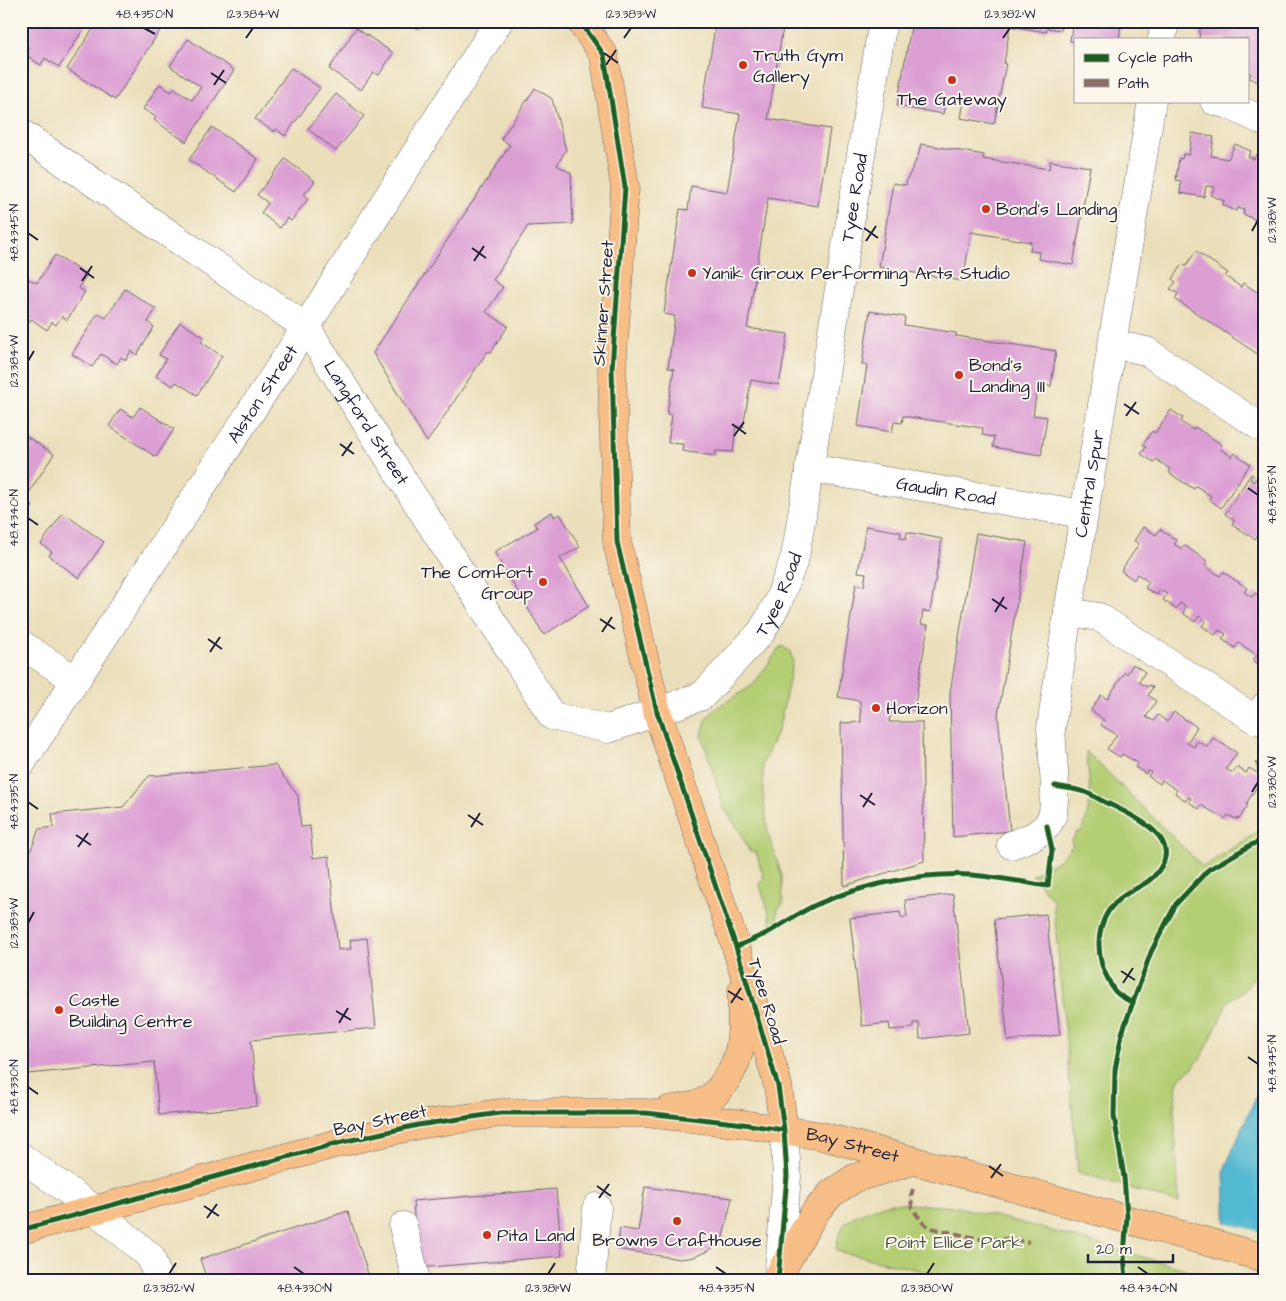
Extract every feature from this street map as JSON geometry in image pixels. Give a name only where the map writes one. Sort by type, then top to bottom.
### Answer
[{"type":"main road","name":"Skinner Street","points":[[580,21],[604,56],[625,187],[612,368],[617,542],[658,712]]},
{"type":"main road","name":"Tyee Road","points":[[658,712],[742,967],[778,1086],[784,1130]]},
{"type":"main road","points":[[646,1113],[696,1105],[711,1097],[724,1083],[734,1066],[740,1045],[742,967]]},
{"type":"main road","name":"Bay Street","points":[[21,1230],[338,1143],[418,1124],[500,1113],[646,1113],[736,1123],[822,1136],[1265,1258]]},
{"type":"main road","points":[[778,1278],[815,1212],[832,1193],[855,1178],[913,1160]]},
{"type":"street","name":"Alston Street","points":[[21,764],[306,327],[499,21]]},
{"type":"street","name":"Tyee Road","points":[[658,712],[702,696],[762,631],[778,602],[795,557],[883,21]]},
{"type":"street","points":[[1162,38],[1165,21]]},
{"type":"street","name":"Central Spur","points":[[1011,845],[1034,836],[1047,826],[1053,814],[1055,786],[1052,728],[1068,612],[1152,102]]},
{"type":"street","points":[[1218,102],[1227,104],[1265,122]]},
{"type":"street","name":"Langford Street","points":[[21,133],[306,327],[552,716],[608,728],[658,712]]},
{"type":"street","points":[[1113,344],[1146,351],[1265,430]]},
{"type":"street","name":"Gaudin Road","points":[[809,468],[1083,514]]},
{"type":"street","points":[[1068,612],[1100,617],[1256,720],[1265,706]]},
{"type":"street","points":[[21,644],[75,680]]},
{"type":"street","name":"Tyee Road","points":[[778,1278],[787,1176],[784,1130]]},
{"type":"street","points":[[21,1157],[94,1210],[151,1257],[158,1280]]},
{"type":"street","points":[[591,1280],[597,1207]]},
{"type":"street","points":[[403,1226],[416,1280]]},
{"type":"green space","points":[[781,646],[790,651],[793,661],[779,728],[763,763],[763,793],[768,833],[782,876],[783,903],[777,911],[777,927],[772,930],[769,913],[759,882],[764,879],[756,852],[749,851],[739,830],[724,809],[702,736],[706,719],[716,708],[753,685]]},
{"type":"green space","points":[[1086,751],[1203,867],[1265,827],[1265,963],[1246,988],[1228,1001],[1203,1054],[1193,1068],[1180,1077],[1177,1084],[1174,1109],[1179,1203],[1078,1172],[1053,900],[1032,875],[1064,855],[1073,845],[1071,842],[1077,832],[1081,832],[1088,813],[1090,793]]},
{"type":"green space","name":"Point Ellice Park","points":[[889,1203],[958,1207],[1038,1227],[1223,1280],[962,1280],[836,1251],[841,1230],[846,1223],[860,1214]]},
{"type":"water","points":[[1265,1076],[1265,1280],[1227,1280],[1224,1170]]},
{"type":"pier","points":[[1223,1222],[1265,1233],[1265,1280],[1251,1280],[1224,1272]]},
{"type":"building","points":[[29,21],[83,21],[87,24],[59,67],[45,58],[41,65],[24,54],[29,48],[21,42],[21,32]]},
{"type":"building","points":[[98,21],[166,21],[115,100],[67,69]]},
{"type":"building","points":[[406,21],[423,21],[417,29]]},
{"type":"building","points":[[716,21],[784,21],[768,119],[830,129],[818,206],[768,198],[747,328],[788,334],[779,385],[751,380],[743,428],[736,426],[733,452],[716,451],[715,456],[682,451],[683,444],[668,443],[672,415],[667,414],[674,369],[668,368],[675,316],[664,314],[680,209],[688,210],[691,186],[727,192],[740,114],[702,108]]},
{"type":"building","name":"Truth Gym Gallery","points":[[804,21],[848,21],[847,29]]},
{"type":"building","name":"The Gateway","points":[[912,21],[1063,21],[1061,30],[1047,28],[1046,32],[1010,26],[1004,64],[1006,64],[994,124],[961,118],[964,101],[946,98],[943,114],[897,106]]},
{"type":"building","points":[[1073,21],[1116,21],[1115,23],[1121,24],[1119,38],[1074,38],[1074,42],[1070,41]]},
{"type":"building","points":[[1201,21],[1238,21],[1249,26],[1251,21],[1265,23],[1265,85],[1249,78],[1251,74],[1248,72],[1248,38],[1199,38]]},
{"type":"building","points":[[356,28],[393,53],[379,75],[373,72],[361,90],[329,69]]},
{"type":"building","points":[[188,39],[234,70],[186,142],[154,120],[156,117],[143,109],[160,84],[171,92],[174,88],[192,100],[201,87],[170,66]]},
{"type":"building","points":[[291,68],[320,88],[285,136],[276,129],[274,132],[255,119]]},
{"type":"building","points":[[535,88],[552,99],[566,150],[557,165],[571,173],[573,224],[528,226],[493,280],[503,287],[486,312],[508,326],[491,352],[487,352],[427,442],[373,353],[510,145],[501,139]]},
{"type":"building","points":[[336,94],[364,116],[336,151],[308,129]]},
{"type":"building","points":[[212,127],[258,159],[236,192],[189,160]]},
{"type":"building","points":[[1192,133],[1214,137],[1211,156],[1228,159],[1235,144],[1251,151],[1248,156],[1254,159],[1257,154],[1265,157],[1265,220],[1260,217],[1258,221],[1243,214],[1244,210],[1238,208],[1236,211],[1223,205],[1224,201],[1211,195],[1215,187],[1206,186],[1204,197],[1180,193],[1181,181],[1176,180],[1179,158],[1182,159],[1183,154],[1189,155]]},
{"type":"building","name":"Bond's Landing","points":[[921,144],[984,155],[983,159],[1049,169],[1050,161],[1090,167],[1073,265],[1038,259],[1039,252],[1030,251],[1031,242],[971,232],[963,281],[879,267],[893,183],[906,185]]},
{"type":"building","points":[[285,159],[315,181],[304,195],[309,198],[291,221],[287,218],[280,228],[261,213],[268,203],[257,195]]},
{"type":"building","points":[[1196,251],[1228,273],[1225,276],[1241,287],[1243,283],[1265,297],[1265,359],[1175,299],[1178,294],[1170,289],[1176,282],[1172,279],[1182,264],[1186,266]]},
{"type":"building","points":[[55,255],[87,275],[78,288],[85,292],[67,320],[62,316],[56,325],[52,322],[47,330],[31,319],[23,332],[21,332],[21,290],[29,279],[37,283]]},
{"type":"building","points":[[125,289],[156,309],[148,322],[154,327],[137,355],[131,351],[126,360],[121,357],[117,364],[101,354],[92,367],[72,354],[98,313],[106,318]]},
{"type":"building","name":"Bond's Landing III","points":[[870,311],[905,317],[904,325],[956,333],[956,336],[1056,351],[1051,386],[1038,384],[1033,415],[1047,417],[1041,455],[993,447],[994,437],[982,435],[983,428],[903,416],[902,423],[894,422],[892,432],[858,426],[867,365],[862,365]]},
{"type":"building","points":[[180,322],[204,337],[201,342],[222,356],[197,395],[176,382],[173,386],[156,376],[166,359],[159,355]]},
{"type":"building","points":[[140,407],[174,429],[156,457],[109,426],[120,409],[133,417]]},
{"type":"building","points":[[1171,410],[1183,418],[1181,422],[1193,430],[1195,427],[1222,445],[1219,448],[1232,457],[1234,453],[1250,464],[1221,508],[1209,499],[1211,496],[1196,486],[1194,489],[1169,473],[1171,470],[1156,459],[1154,462],[1141,454],[1146,447],[1143,445],[1152,431],[1155,433]]},
{"type":"building","points":[[21,433],[54,454],[24,500],[33,506],[21,525]]},
{"type":"building","points":[[1251,474],[1253,475],[1250,479],[1254,482],[1257,477],[1265,483],[1265,541],[1257,536],[1255,539],[1232,524],[1234,520],[1225,514]]},
{"type":"building","name":"The Comfort Group","points":[[552,512],[554,517],[560,514],[580,547],[560,558],[589,606],[544,635],[494,552],[537,528],[534,523]]},
{"type":"building","points":[[63,513],[104,542],[79,578],[49,556],[52,552],[41,544]]},
{"type":"building","name":"Horizon","points":[[866,526],[901,532],[900,538],[906,539],[907,532],[942,539],[930,612],[923,611],[921,624],[928,625],[914,710],[892,706],[889,722],[922,722],[924,861],[844,886],[841,723],[861,722],[860,701],[838,697],[856,584],[864,586],[866,573],[858,572]]},
{"type":"building","points":[[1143,527],[1156,535],[1160,529],[1177,541],[1174,544],[1181,549],[1184,545],[1208,562],[1205,566],[1220,576],[1223,572],[1247,588],[1244,592],[1252,597],[1255,593],[1265,600],[1264,668],[1253,660],[1257,655],[1239,643],[1235,648],[1222,639],[1226,634],[1219,630],[1215,635],[1202,626],[1206,621],[1199,616],[1195,622],[1183,613],[1186,607],[1180,603],[1176,609],[1163,600],[1167,594],[1160,590],[1157,595],[1145,588],[1149,582],[1137,574],[1134,580],[1121,571],[1139,544],[1134,541]]},
{"type":"building","points":[[976,533],[1027,542],[998,715],[1010,831],[953,837],[950,693]]},
{"type":"building","points":[[1133,664],[1145,672],[1139,682],[1147,687],[1149,685],[1153,687],[1148,695],[1156,701],[1146,717],[1154,721],[1158,715],[1167,722],[1174,712],[1197,727],[1187,743],[1194,747],[1197,741],[1207,747],[1213,738],[1237,753],[1226,769],[1233,773],[1237,767],[1246,773],[1249,768],[1259,774],[1256,763],[1265,761],[1265,775],[1261,776],[1263,777],[1239,819],[1228,815],[1225,819],[1201,805],[1199,809],[1189,802],[1191,798],[1188,797],[1186,801],[1175,793],[1177,790],[1162,780],[1160,784],[1148,776],[1151,772],[1148,771],[1146,774],[1135,767],[1138,763],[1122,754],[1120,757],[1107,749],[1117,735],[1101,725],[1104,720],[1091,710],[1101,695],[1107,699],[1125,672],[1127,674]]},
{"type":"building","points":[[275,765],[298,796],[301,827],[310,826],[313,858],[329,856],[338,950],[351,949],[350,940],[367,938],[376,1028],[251,1040],[257,1106],[159,1115],[154,1062],[27,1074],[21,1017],[21,876],[39,829],[54,827],[52,814],[123,807],[149,776]]},
{"type":"building","points":[[953,894],[969,1033],[920,1039],[919,1023],[913,1023],[913,1028],[890,1030],[889,1023],[862,1026],[850,918],[900,912],[901,918],[907,917],[905,900]]},
{"type":"building","points":[[1046,914],[1060,1035],[1008,1041],[994,919]]},
{"type":"building","points":[[645,1187],[732,1198],[723,1237],[710,1250],[694,1257],[680,1259],[617,1249],[620,1228],[638,1231]]},
{"type":"building","points":[[556,1189],[562,1256],[418,1268],[413,1201]]},
{"type":"building","points":[[348,1211],[370,1280],[207,1280],[200,1259]]},
{"type":"marked path","points":[[913,1189],[911,1196],[912,1208],[923,1223],[931,1228],[980,1239],[1011,1239],[1029,1242]]},
{"type":"cycle path","points":[[580,21],[604,55],[625,187],[612,368],[617,542],[657,712],[736,947],[778,1086],[784,1130],[787,1176],[778,1280]]},
{"type":"cycle path","points":[[1055,786],[1085,792],[1128,814],[1149,827],[1164,844],[1165,854],[1162,865],[1157,872],[1147,882],[1118,900],[1110,908],[1101,928],[1099,949],[1104,971],[1114,990],[1120,996],[1133,1003]]},
{"type":"cycle path","points":[[736,947],[767,933],[820,903],[856,890],[894,881],[934,875],[972,875],[1048,886],[1052,850],[1047,826]]},
{"type":"cycle path","points":[[1126,1280],[1124,1255],[1127,1216],[1124,1177],[1114,1116],[1115,1070],[1122,1033],[1151,952],[1176,904],[1208,870],[1265,839]]},
{"type":"cycle path","points":[[21,1230],[338,1143],[418,1125],[500,1113],[646,1113],[784,1130]]},
{"type":"place","name":"Truth Gym Gallery","points":[[743,65]]},
{"type":"place","name":"The Gateway","points":[[952,80]]},
{"type":"place","name":"Bond's Landing","points":[[986,209]]},
{"type":"place","name":"Yanik Giroux Performing Arts Studio","points":[[692,273]]},
{"type":"place","name":"Bond's Landing III","points":[[959,375]]},
{"type":"place","name":"The Comfort Group","points":[[543,582]]},
{"type":"place","name":"Horizon","points":[[876,708]]},
{"type":"place","name":"Castle Building Centre","points":[[59,1010]]},
{"type":"place","name":"Browns Crafthouse","points":[[677,1221]]},
{"type":"place","name":"Pita Land","points":[[487,1235]]}]
